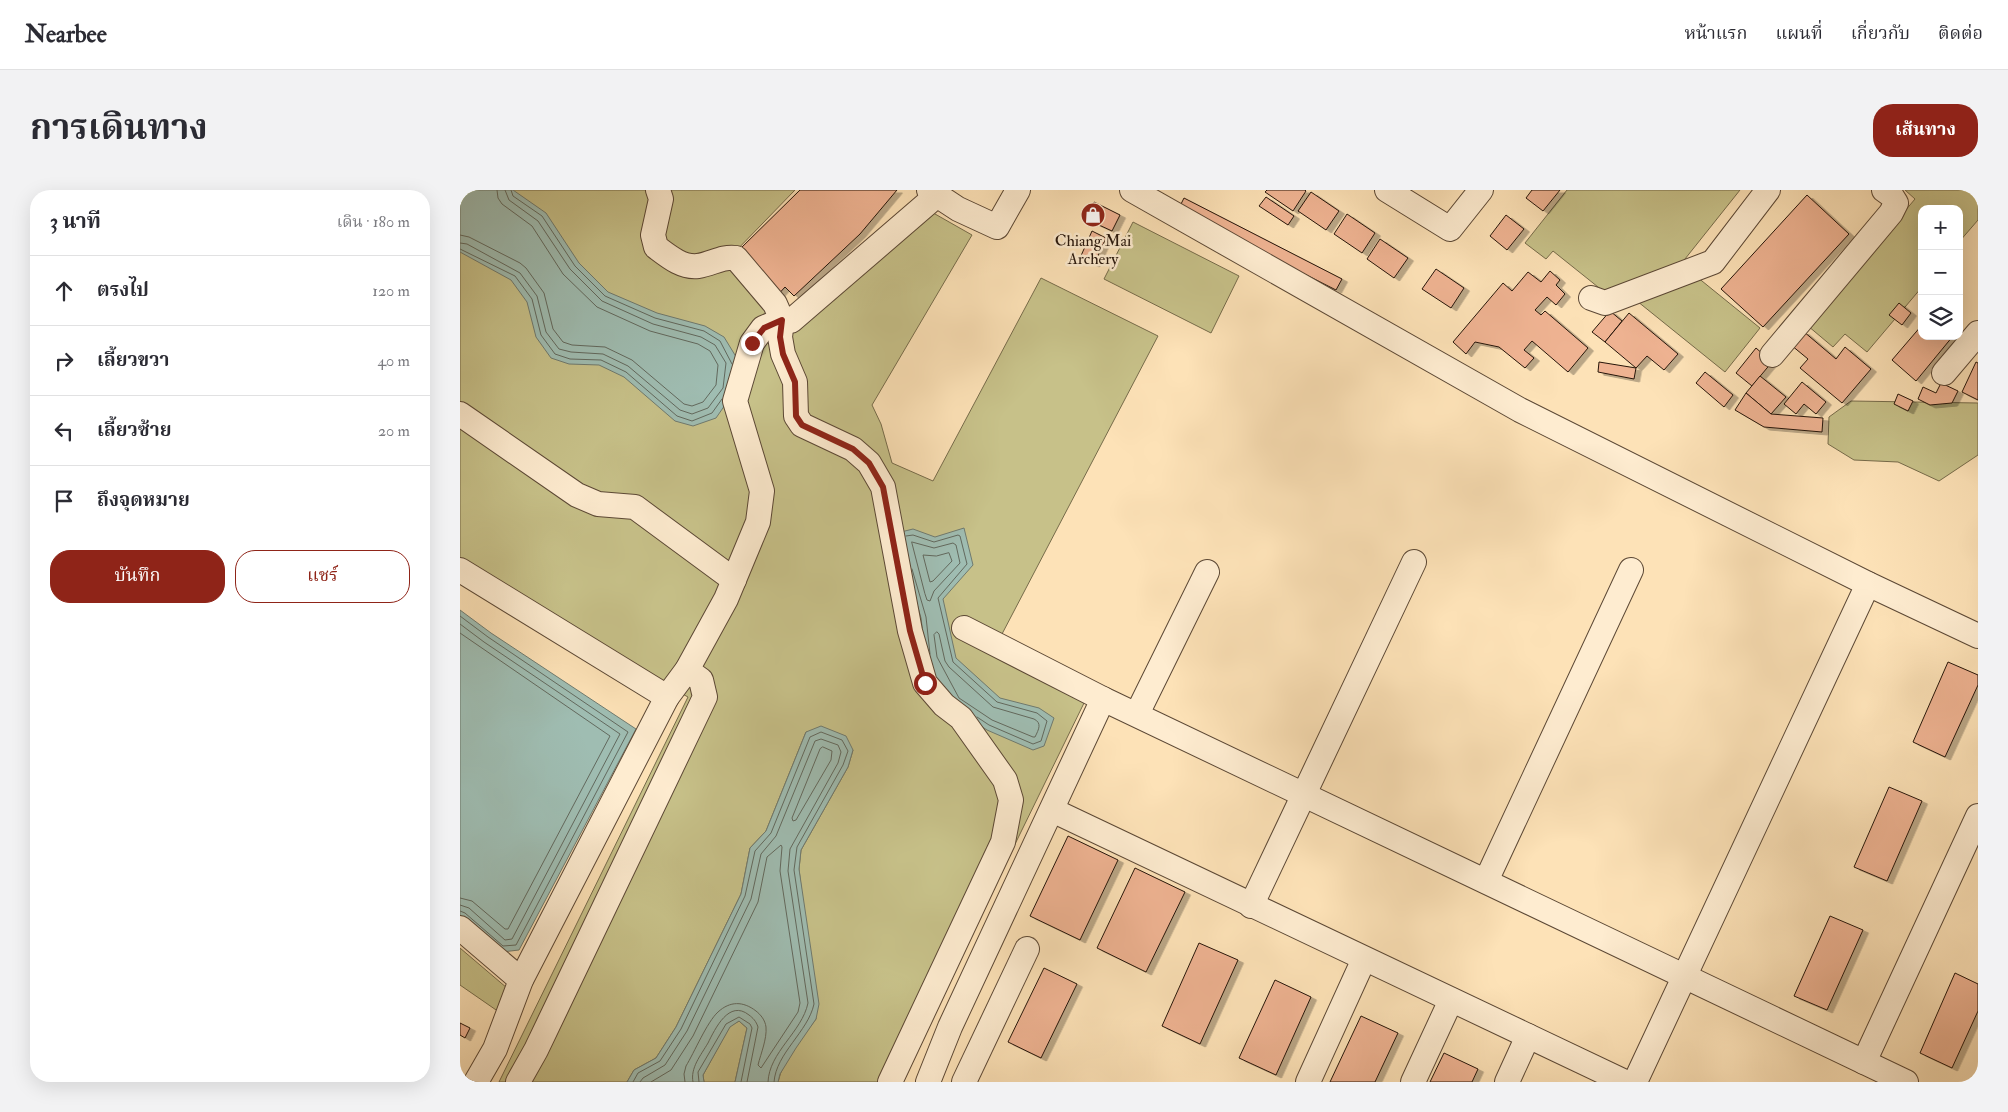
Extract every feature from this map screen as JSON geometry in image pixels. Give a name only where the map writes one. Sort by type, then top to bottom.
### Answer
[{"type":"street","points":[[658,190],[661,198],[653,235],[656,248],[670,258],[686,265],[698,266],[726,257],[736,258],[776,304],[782,320],[780,337],[783,354],[795,382],[796,416],[802,425],[853,449],[869,463],[883,487],[910,631],[925,683],[944,705],[961,718],[1005,780],[1010,800],[1003,842],[890,1082]]},
{"type":"street","points":[[476,1082],[495,1048],[522,980],[667,697],[687,670],[726,600],[758,522],[762,491],[735,401],[752,343],[764,328],[782,320],[792,321],[932,193],[958,209],[997,227],[1018,190]]},
{"type":"street","points":[[1132,190],[1520,410],[1868,584],[1978,636]]},
{"type":"street","points":[[1387,190],[1450,229],[1480,190]]},
{"type":"street","points":[[1592,298],[1605,303],[1713,262],[1768,190]]},
{"type":"street","points":[[1772,355],[1891,213],[1896,203],[1891,195],[1884,190]]},
{"type":"street","points":[[1944,373],[1978,333]]},
{"type":"street","points":[[460,414],[577,495],[598,504],[635,507],[734,580]]},
{"type":"street","points":[[1252,906],[1414,562]]},
{"type":"street","points":[[460,570],[667,697]]},
{"type":"street","points":[[1486,881],[1631,570]]},
{"type":"street","points":[[1137,714],[1207,572]]},
{"type":"street","points":[[1635,1082],[1868,584]]},
{"type":"street","points":[[964,628],[1103,699],[1906,1082]]},
{"type":"street","points":[[518,1082],[536,1050],[705,697],[701,680],[687,670]]},
{"type":"street","points":[[928,1082],[950,1028],[1103,699]]},
{"type":"street","points":[[1052,810],[1625,1082]]},
{"type":"street","points":[[1864,1062],[1978,816]]},
{"type":"street","points":[[460,928],[522,980]]},
{"type":"street","points":[[964,1082],[1027,949]]},
{"type":"street","points":[[1308,1082],[1364,959]]},
{"type":"street","points":[[1413,1082],[1451,1000]]},
{"type":"street","points":[[1507,1082],[1528,1036]]},
{"type":"shaded area","points":[[460,190],[795,190],[731,256],[778,309],[818,311],[928,210],[972,235],[872,405],[881,424],[892,463],[933,481],[1041,278],[1158,336],[991,655],[1085,701],[908,1063],[901,1082],[778,1082],[784,1065],[816,1019],[799,869],[801,850],[848,767],[853,750],[806,732],[766,831],[750,848],[741,894],[676,1027],[656,1058],[634,1070],[627,1082],[499,1082],[688,697],[477,581],[460,569]]},
{"type":"shaded area","points":[[1567,190],[1740,190],[1681,264],[1760,328],[1725,372],[1632,297],[1623,307],[1553,251],[1546,259],[1525,243]]},
{"type":"shaded area","points":[[1905,190],[1978,190],[1978,220],[1963,237],[1963,205],[1918,205],[1918,292],[1867,352],[1845,334],[1833,347],[1808,326],[1915,199]]},
{"type":"shaded area","points":[[1133,222],[1239,276],[1211,333],[1104,279]]},
{"type":"shaded area","points":[[1851,401],[1978,403],[1978,455],[1939,481],[1898,462],[1854,460],[1828,444],[1829,417]]},
{"type":"shaded area","points":[[460,948],[507,988],[499,1012],[460,985]]},
{"type":"shaded area","points":[[739,1021],[747,1028],[735,1082],[704,1082],[703,1075],[730,1026]]},
{"type":"water","points":[[460,190],[513,190],[546,213],[579,263],[608,292],[657,313],[705,326],[724,337],[738,360],[734,392],[716,418],[693,426],[675,421],[624,377],[599,365],[569,364],[551,358],[536,337],[527,302],[511,280],[460,252]]},
{"type":"water","points":[[964,528],[973,565],[943,599],[956,658],[1000,698],[1039,708],[1054,718],[1044,746],[1033,750],[987,730],[950,706],[926,660],[921,618],[897,533],[913,529],[935,537]]},
{"type":"water","points":[[460,610],[491,633],[636,729],[519,950],[502,952],[460,915]]},
{"type":"water","points":[[821,726],[846,736],[853,750],[848,767],[801,850],[799,869],[819,1004],[816,1019],[780,1074],[778,1082],[735,1082],[747,1028],[739,1021],[730,1027],[703,1075],[704,1082],[627,1082],[634,1070],[656,1058],[676,1027],[741,894],[750,848],[766,831],[806,732]]},
{"type":"building","points":[[800,190],[897,190],[860,234],[794,296],[785,287],[776,297],[738,251]]},
{"type":"building","points":[[1267,190],[1306,191],[1293,211],[1265,192]]},
{"type":"building","points":[[1532,190],[1560,190],[1543,211],[1526,198]]},
{"type":"building","points":[[1311,192],[1339,211],[1326,230],[1298,211]]},
{"type":"building","points":[[1807,195],[1849,234],[1763,327],[1721,289]]},
{"type":"building","points":[[1266,197],[1294,216],[1288,225],[1259,206]]},
{"type":"building","points":[[1184,198],[1342,279],[1336,290],[1178,210]]},
{"type":"building","points":[[1094,202],[1120,215],[1112,231],[1086,219]]},
{"type":"building","points":[[1347,214],[1375,233],[1362,253],[1334,234]]},
{"type":"building","points":[[1506,215],[1524,229],[1507,250],[1490,236]]},
{"type":"building","points":[[1092,231],[1106,238],[1094,264],[1080,258]]},
{"type":"building","points":[[1380,239],[1408,258],[1394,278],[1367,259]]},
{"type":"building","points":[[1436,269],[1464,288],[1451,308],[1422,289]]},
{"type":"building","points":[[1550,271],[1560,280],[1556,285],[1565,294],[1556,305],[1547,297],[1535,310],[1541,315],[1545,311],[1588,348],[1568,372],[1532,341],[1524,350],[1534,358],[1525,368],[1499,347],[1475,342],[1466,354],[1453,342],[1503,283],[1512,291],[1528,272],[1541,282]]},
{"type":"building","points":[[1899,303],[1911,313],[1902,325],[1889,315]]},
{"type":"building","points":[[1610,311],[1622,321],[1605,342],[1592,332]]},
{"type":"building","points":[[1629,313],[1678,354],[1664,370],[1647,356],[1636,368],[1605,342]]},
{"type":"building","points":[[1918,330],[1918,340],[1950,340],[1916,381],[1892,360]]},
{"type":"building","points":[[1803,331],[1836,359],[1845,347],[1871,369],[1842,403],[1800,368],[1808,359],[1791,345]]},
{"type":"building","points":[[1756,348],[1772,362],[1752,386],[1736,373]]},
{"type":"building","points":[[1599,362],[1636,368],[1634,379],[1598,372]]},
{"type":"building","points":[[1976,362],[1978,363],[1978,400],[1962,392]]},
{"type":"building","points":[[1705,372],[1733,395],[1724,407],[1696,383]]},
{"type":"building","points":[[1760,376],[1786,397],[1771,414],[1746,393]]},
{"type":"building","points":[[1802,382],[1826,402],[1816,414],[1804,404],[1796,414],[1784,404]]},
{"type":"building","points":[[1941,383],[1958,391],[1952,403],[1930,405],[1918,399],[1923,387],[1936,393]]},
{"type":"building","points":[[1746,393],[1771,414],[1823,418],[1822,432],[1764,427],[1735,410]]},
{"type":"building","points":[[1898,394],[1913,401],[1908,411],[1894,404]]},
{"type":"building","points":[[1948,662],[1978,675],[1978,685],[1945,757],[1913,742]]},
{"type":"building","points":[[1889,787],[1922,801],[1887,881],[1854,867]]},
{"type":"building","points":[[1068,836],[1118,860],[1080,940],[1030,916]]},
{"type":"building","points":[[1135,868],[1185,892],[1146,972],[1097,948]]},
{"type":"building","points":[[1830,916],[1863,930],[1827,1010],[1794,996]]},
{"type":"building","points":[[1199,943],[1238,960],[1200,1044],[1162,1026]]},
{"type":"building","points":[[1044,968],[1077,984],[1041,1058],[1008,1042]]},
{"type":"building","points":[[1955,973],[1978,984],[1978,1011],[1952,1068],[1920,1053]]},
{"type":"building","points":[[1275,980],[1311,997],[1276,1075],[1239,1058]]},
{"type":"building","points":[[1361,1016],[1398,1033],[1375,1082],[1330,1082]]},
{"type":"building","points":[[460,1023],[470,1028],[465,1038],[460,1035]]},
{"type":"building","points":[[1444,1053],[1478,1069],[1472,1082],[1430,1082]]},
{"type":"place","name":"Chiang Mai Archery","points":[[1093,215]]},
{"type":"route","points":[[752,343],[764,328],[782,320],[780,337],[783,354],[795,382],[796,416],[802,425],[853,449],[869,463],[883,487],[910,631],[925,683]]}]
